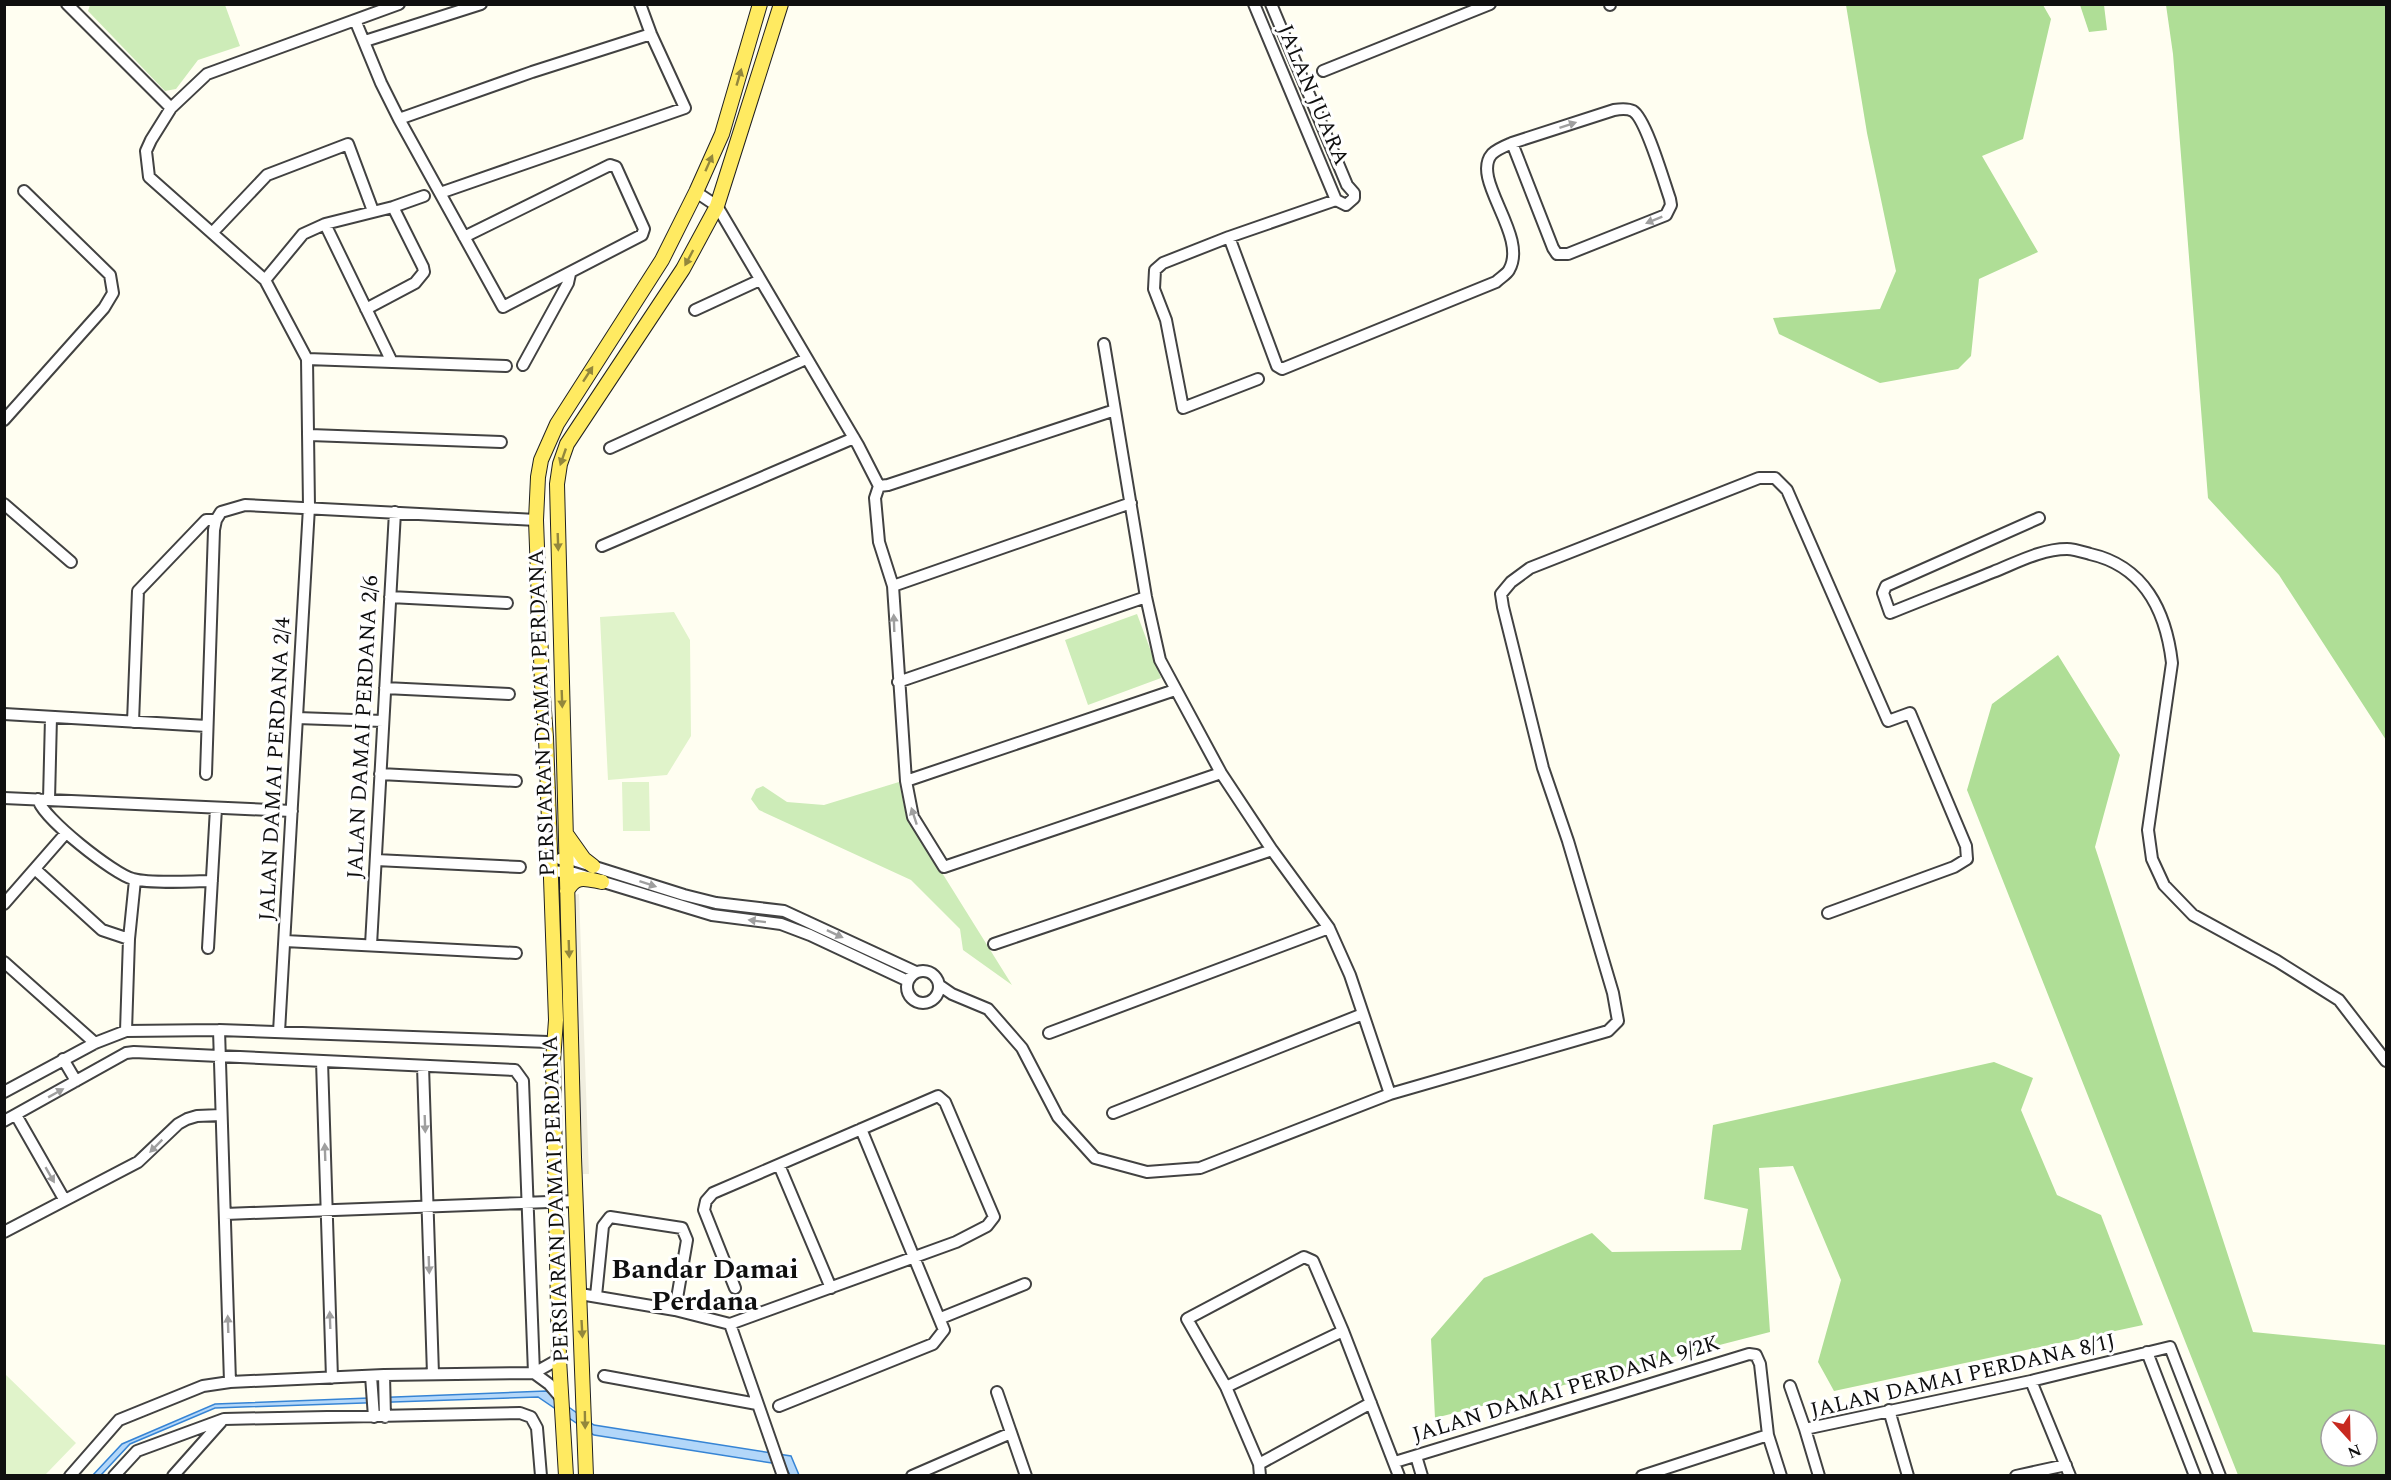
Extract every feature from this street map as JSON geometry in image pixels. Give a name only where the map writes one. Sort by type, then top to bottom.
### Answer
[{"type":"main road","name":"PERSIARAN DAMAI PERDANA","points":[[566,1476],[559,1359],[553,1061],[556,1020],[536,520],[538,477],[542,460],[567,407],[662,260],[696,192],[722,134],[760,4]]},
{"type":"main road","name":"PERSIARAN DAMAI PERDANA","points":[[586,1476],[556,484],[562,456],[581,423],[683,269],[717,206],[781,4]]},
{"type":"main road","points":[[567,407],[579,406],[583,410],[581,423]]},
{"type":"main road","points":[[566,833],[584,859],[592,866]]},
{"type":"main road","name":"PERSIARAN DAMAI PERDANA","points":[[550,843],[543,869],[548,1042],[553,1061]]},
{"type":"main road","points":[[567,891],[572,882],[580,879],[602,882]]},
{"type":"street","points":[[67,4],[171,108]]},
{"type":"street","points":[[399,4],[370,9],[355,20],[214,71],[202,78],[171,108],[146,151],[149,177],[265,280],[307,359],[506,366]]},
{"type":"street","points":[[365,41],[481,4]]},
{"type":"street","points":[[440,193],[685,108],[651,34],[640,4]]},
{"type":"street","name":"JALAN JUARA","points":[[1254,4],[1336,200],[1346,205],[1354,198],[1354,193],[1347,185],[1270,4]]},
{"type":"street","points":[[1323,71],[1491,4]]},
{"type":"street","points":[[355,20],[381,83],[399,119],[502,307],[642,235],[644,229],[616,167],[610,165],[464,237]]},
{"type":"street","points":[[399,119],[532,72],[651,34]]},
{"type":"street","points":[[1229,237],[1277,366],[1285,368],[1496,282],[1509,271],[1514,256],[1512,238],[1491,188],[1488,161],[1493,153],[1512,143],[1614,110],[1624,108],[1633,111],[1644,127],[1670,199],[1670,211],[1666,215],[1568,254],[1557,254],[1552,248],[1512,143]]},
{"type":"street","points":[[213,232],[267,175],[348,144],[374,212]]},
{"type":"street","points":[[4,420],[104,308],[113,293],[110,275],[24,191]]},
{"type":"street","points":[[696,192],[717,206],[854,438],[879,486],[875,498],[879,542],[893,586],[906,781],[913,817],[944,867],[1221,773]]},
{"type":"street","points":[[265,280],[303,234],[325,224],[393,207],[424,196]]},
{"type":"street","points":[[1258,379],[1183,408],[1166,321],[1154,289],[1155,270],[1163,263],[1229,237],[1336,200]]},
{"type":"street","points":[[366,309],[415,283],[424,272],[393,207]]},
{"type":"street","points":[[325,224],[392,362]]},
{"type":"street","points":[[524,365],[568,283],[570,274]]},
{"type":"street","points":[[695,310],[760,280]]},
{"type":"street","points":[[1104,344],[1146,597],[1160,660],[1221,773],[1272,850],[1329,928],[1350,975],[1390,1094]]},
{"type":"street","name":"JALAN DAMAI PERDANA 2/4","points":[[279,1032],[309,507],[310,435],[307,359]]},
{"type":"street","points":[[610,448],[806,359]]},
{"type":"street","points":[[879,486],[888,485],[1115,410]]},
{"type":"street","points":[[310,435],[501,442]]},
{"type":"street","points":[[602,546],[854,438]]},
{"type":"street","points":[[551,865],[592,866],[716,903],[784,911],[916,972],[924,971],[932,974],[939,985],[952,994],[988,1009],[1002,1024],[1022,1048],[1058,1117],[1095,1158],[1147,1172],[1200,1168],[1390,1094],[1591,1037],[1608,1030],[1617,1021],[1613,993],[1568,841],[1543,768],[1501,594],[1511,582],[1530,568],[1759,478],[1775,478],[1787,490],[1888,722],[1910,713],[1966,846],[1967,860],[1954,867],[1828,913]]},
{"type":"street","points":[[893,586],[1131,503]]},
{"type":"street","points":[[4,504],[72,562]]},
{"type":"street","points":[[133,722],[138,591],[206,519],[245,505],[536,520]]},
{"type":"street","name":"JALAN DAMAI PERDANA 2/6","points":[[371,945],[395,512]]},
{"type":"street","points":[[206,774],[218,516]]},
{"type":"street","points":[[2038,518],[1886,586],[1883,593],[1890,613],[2040,553],[2068,549],[2122,565],[2145,586],[2158,609],[2170,641],[2172,663],[2148,830],[2152,859],[2164,885],[2193,915],[2277,961],[2339,1000],[2386,1061]]},
{"type":"street","points":[[390,597],[507,603]]},
{"type":"street","points":[[898,682],[1146,597]]},
{"type":"street","points":[[385,688],[509,694]]},
{"type":"street","points":[[906,781],[1175,690]]},
{"type":"street","points":[[4,714],[207,726]]},
{"type":"street","points":[[51,717],[42,808],[66,833],[122,875],[135,880],[212,881]]},
{"type":"street","points":[[297,718],[383,721]]},
{"type":"street","points":[[380,774],[516,781]]},
{"type":"street","points":[[4,798],[292,811]]},
{"type":"street","points":[[208,948],[216,808]]},
{"type":"street","points":[[4,904],[66,833]]},
{"type":"street","points":[[994,944],[1272,850]]},
{"type":"street","points":[[376,860],[520,867]]},
{"type":"street","points":[[567,865],[602,882],[712,915],[781,924],[908,981]]},
{"type":"street","points":[[36,870],[102,930],[129,939]]},
{"type":"street","points":[[126,1030],[129,939],[135,880]]},
{"type":"street","points":[[1049,1033],[1329,928]]},
{"type":"street","points":[[285,940],[516,953]]},
{"type":"street","points":[[4,962],[95,1043]]},
{"type":"street","points":[[916,972],[908,981],[907,991],[913,1000],[926,1003],[952,994]]},
{"type":"street","points":[[935,998],[939,985]]},
{"type":"street","points":[[1113,1113],[1363,1014]]},
{"type":"street","points":[[4,1092],[63,1059],[126,1030],[219,1030],[548,1042]]},
{"type":"street","points":[[219,1030],[230,1382]]},
{"type":"street","points":[[4,1121],[126,1053],[134,1052],[515,1070],[523,1081],[534,1373]]},
{"type":"street","points":[[63,1059],[76,1081]]},
{"type":"street","points":[[322,1061],[332,1378]]},
{"type":"street","points":[[423,1066],[433,1374]]},
{"type":"street","points":[[580,1294],[675,1310],[730,1324],[956,1242],[987,1226],[994,1217],[945,1102],[938,1096],[713,1193],[706,1201],[704,1210],[735,1288]]},
{"type":"street","points":[[16,1115],[64,1199]]},
{"type":"street","points":[[4,1232],[138,1162],[178,1124],[196,1116],[222,1115]]},
{"type":"street","points":[[779,1406],[933,1344],[944,1330],[941,1318],[913,1258],[861,1129]]},
{"type":"street","points":[[779,1166],[831,1288]]},
{"type":"street","points":[[225,1214],[576,1201]]},
{"type":"street","points":[[597,1296],[603,1226],[610,1217],[682,1228],[687,1240],[675,1310]]},
{"type":"street","points":[[1260,1476],[1258,1464],[1226,1387],[1187,1319],[1304,1257],[1310,1259],[1343,1331],[1399,1475]]},
{"type":"street","points":[[941,1318],[1025,1284]]},
{"type":"street","points":[[730,1324],[783,1476]]},
{"type":"street","points":[[1226,1387],[1343,1331]]},
{"type":"street","name":"JALAN DAMAI PERDANA 8/1J","points":[[1819,1476],[1805,1429],[2031,1381],[2170,1347],[2220,1476]]},
{"type":"street","points":[[2147,1352],[2195,1476]]},
{"type":"street","name":"JALAN DAMAI PERDANA 9/2K","points":[[1395,1462],[1749,1354],[1756,1355],[1760,1364],[1768,1435]]},
{"type":"street","points":[[70,1476],[119,1420],[204,1386],[230,1382],[384,1375],[534,1373],[559,1359]]},
{"type":"street","points":[[534,1373],[549,1384],[561,1398]]},
{"type":"street","points":[[378,1396],[384,1375]]},
{"type":"street","points":[[371,1376],[378,1396],[379,1413]]},
{"type":"street","points":[[604,1376],[757,1404]]},
{"type":"street","points":[[2031,1381],[2070,1476]]},
{"type":"street","points":[[1790,1386],[1805,1429]]},
{"type":"street","points":[[997,1392],[1026,1476]]},
{"type":"street","points":[[1258,1464],[1371,1403]]},
{"type":"street","points":[[1889,1410],[1908,1476]]},
{"type":"street","points":[[114,1476],[137,1451],[224,1419],[379,1413],[520,1413],[531,1417],[537,1428],[540,1476]]},
{"type":"street","points":[[172,1476],[224,1419]]},
{"type":"street","points":[[912,1476],[1011,1433]]},
{"type":"street","points":[[1642,1476],[1768,1435],[1781,1476]]},
{"type":"street","points":[[1416,1456],[1422,1476]]},
{"type":"street","points":[[2016,1476],[2066,1465]]},
{"type":"green space","points":[[90,5],[225,5],[240,46],[198,60],[176,89],[165,91],[88,11]]},
{"type":"green space","points":[[1846,5],[2043,5],[2051,19],[2023,139],[1982,156],[2038,252],[1979,279],[1971,356],[1958,369],[1880,383],[1779,334],[1773,318],[1880,309],[1896,271],[1867,133]]},
{"type":"green space","points":[[2080,5],[2104,5],[2107,30],[2089,32]]},
{"type":"green space","points":[[2166,5],[2386,5],[2386,740],[2279,575],[2208,498],[2173,54]]},
{"type":"green space","points":[[674,612],[690,640],[691,736],[667,775],[608,780],[600,617]]},
{"type":"green space","points":[[1137,614],[1161,678],[1088,705],[1065,640]]},
{"type":"green space","points":[[2058,655],[2120,755],[2095,847],[2253,1332],[2386,1345],[2386,1475],[2238,1475],[1967,790],[1992,704]]},
{"type":"green space","points":[[622,782],[649,782],[650,831],[623,831]]},
{"type":"green space","points":[[899,782],[906,815],[1012,985],[963,950],[960,929],[911,880],[759,810],[751,799],[756,789],[763,786],[787,802],[824,805]]},
{"type":"green space","points":[[1994,1062],[2033,1078],[2021,1110],[2057,1195],[2101,1215],[2143,1325],[1834,1391],[1818,1362],[1841,1280],[1793,1166],[1759,1168],[1770,1332],[1435,1418],[1431,1339],[1484,1278],[1592,1233],[1612,1252],[1741,1250],[1748,1209],[1704,1199],[1713,1125]]},
{"type":"green space","points":[[5,1374],[76,1443],[45,1475],[5,1475]]},
{"type":"shaded area","points":[[579,894],[589,1174],[583,1174],[573,895]]},
{"type":"water","points":[[546,1391],[594,1425],[791,1456],[799,1475],[790,1475],[785,1465],[594,1435],[538,1397],[215,1408],[130,1444],[101,1475],[92,1476],[122,1444],[215,1404]]},
{"type":"district","name":"Bandar Damai Perdana","points":[[705,1285]]}]
